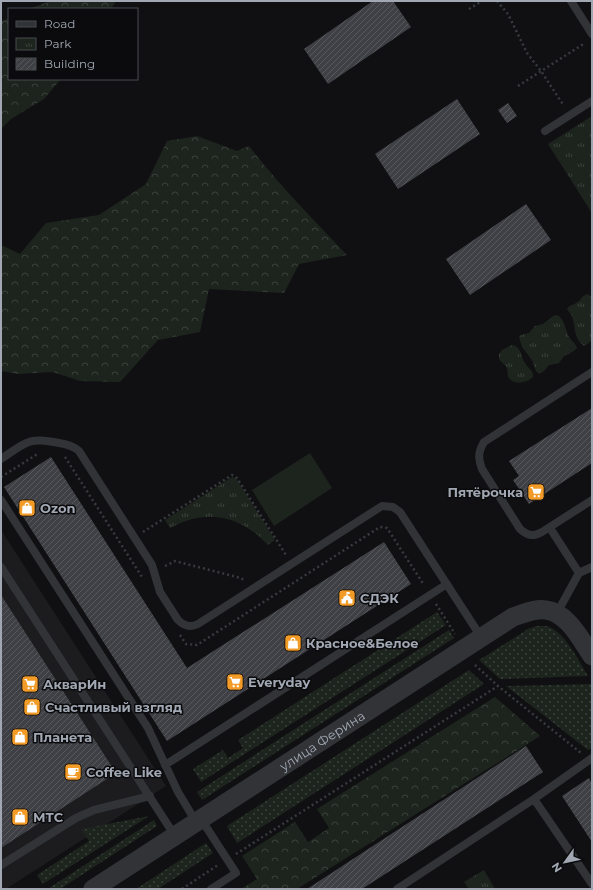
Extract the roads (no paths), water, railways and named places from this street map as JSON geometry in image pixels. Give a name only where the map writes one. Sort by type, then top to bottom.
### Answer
[{"type":"street","name":"улица Ферина","points":[[94,889],[513,617],[531,611],[546,609],[557,613]]},
{"type":"street","points":[[557,613],[570,625],[592,656]]},
{"type":"lane","points":[[571,1],[592,34]]},
{"type":"lane","points":[[545,131],[592,101]]},
{"type":"lane","points":[[592,372],[484,442],[480,449],[479,461],[482,469],[520,529],[526,534],[536,535],[550,528],[592,500]]},
{"type":"lane","points":[[1,459],[27,443],[38,440],[72,446],[79,451],[152,565],[160,592],[178,620],[188,626],[198,624],[382,506],[390,506],[400,512],[481,637]]},
{"type":"lane","points":[[1,500],[148,728],[178,792],[236,873],[211,889]]},
{"type":"lane","points":[[550,528],[579,573]]},
{"type":"lane","points":[[1,567],[175,836]]},
{"type":"lane","points":[[557,613],[579,573],[592,567]]},
{"type":"lane","points":[[166,765],[447,584]]},
{"type":"lane","points":[[397,889],[590,759]]},
{"type":"lane","points":[[1,865],[76,818],[94,810],[150,796]]},
{"type":"lane","points":[[534,798],[592,884]]},
{"type":"place","name":"Пятёрочка","points":[[536,492]]},
{"type":"place","name":"Ozon","points":[[27,508]]},
{"type":"place","name":"СДЭК","points":[[347,598]]},
{"type":"place","name":"Красное&Белое","points":[[293,643]]},
{"type":"place","name":"Everyday","points":[[235,682]]},
{"type":"place","name":"АкварИн","points":[[30,684]]},
{"type":"place","name":"Счастливый взгляд","points":[[32,707]]},
{"type":"place","name":"Планета","points":[[20,737]]},
{"type":"place","name":"Coffee Like","points":[[73,772]]},
{"type":"place","name":"МТС","points":[[20,817]]}]
